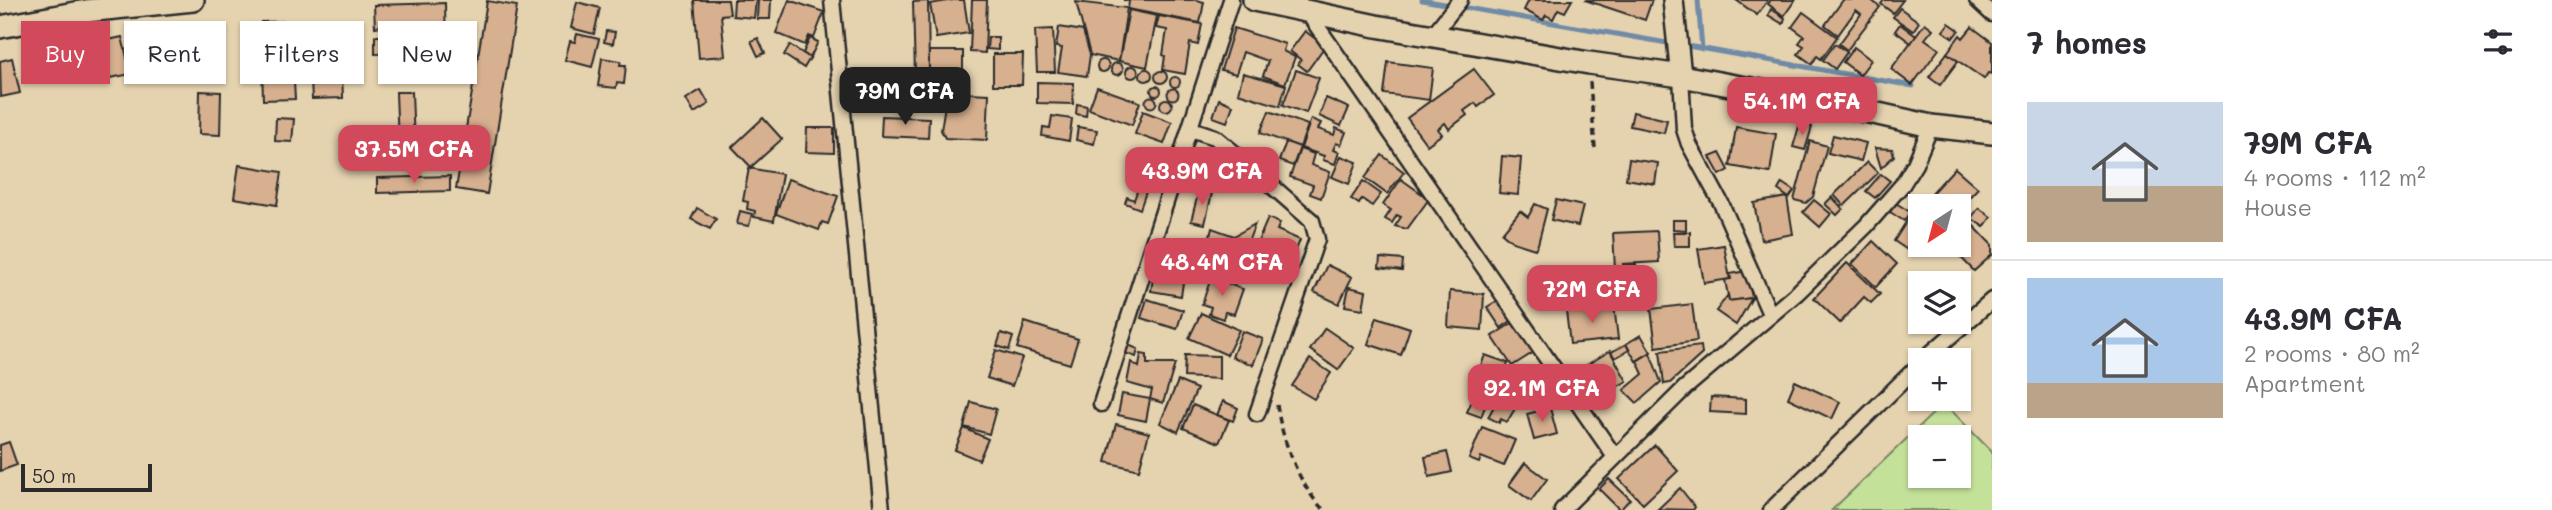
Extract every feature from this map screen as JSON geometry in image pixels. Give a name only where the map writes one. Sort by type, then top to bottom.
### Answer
[{"type":"main road","points":[[0,26],[152,1],[193,0]]},
{"type":"main road","points":[[1254,0],[1432,36],[1681,76],[1843,106],[1931,126],[1992,133]]},
{"type":"street","points":[[832,0],[882,510]]},
{"type":"street","points":[[1101,404],[1231,0]]},
{"type":"street","points":[[1673,0],[1684,129],[1721,203],[1770,314]]},
{"type":"street","points":[[1977,0],[1992,14]]},
{"type":"street","points":[[1432,36],[1457,1]]},
{"type":"street","points":[[1308,13],[1615,457]]},
{"type":"street","points":[[1562,510],[1685,388],[1797,293],[1856,235],[1902,185],[1915,164],[1931,126]]},
{"type":"street","points":[[1191,129],[1215,137],[1312,221],[1317,239],[1257,414]]},
{"type":"street","points":[[1938,348],[1992,300]]},
{"type":"street","points":[[1771,510],[1908,376]]},
{"type":"path","points":[[1589,63],[1595,148]]},
{"type":"path","points":[[1273,372],[1279,423],[1304,485],[1324,510]]},
{"type":"green space","points":[[1936,411],[1952,411],[1966,425],[1921,425]]},
{"type":"green space","points":[[1971,431],[1992,452],[1992,510],[1832,510],[1908,437],[1908,488],[1971,488]]},
{"type":"building","points":[[694,0],[728,0],[730,14],[721,15],[725,56],[699,58]]},
{"type":"building","points":[[734,0],[756,0],[754,18],[733,16]]},
{"type":"building","points":[[758,0],[771,0],[770,19],[757,19]]},
{"type":"building","points":[[789,0],[824,12],[814,38],[809,36],[805,45],[776,33]]},
{"type":"building","points":[[964,0],[969,33],[936,38],[930,4]]},
{"type":"building","points":[[972,0],[987,0],[985,53],[970,52]]},
{"type":"building","points":[[1123,0],[1204,2],[1200,23],[1128,9],[1129,1]]},
{"type":"building","points":[[1529,0],[1572,0],[1565,12],[1558,9],[1553,19],[1546,15],[1543,20],[1524,10]]},
{"type":"building","points":[[1585,0],[1652,0],[1645,20]]},
{"type":"building","points":[[1736,0],[1768,0],[1757,15]]},
{"type":"building","points":[[1771,0],[1795,0],[1784,16],[1768,4]]},
{"type":"building","points":[[1843,0],[1871,0],[1880,7],[1847,50],[1839,44],[1861,14],[1856,10],[1838,35],[1825,25]]},
{"type":"building","points":[[1884,0],[1903,0],[1893,13],[1881,4]]},
{"type":"building","points":[[487,1],[517,6],[487,194],[456,189],[473,84],[477,84],[477,62]]},
{"type":"building","points":[[928,1],[929,75],[915,75],[913,2]]},
{"type":"building","points":[[577,2],[600,8],[594,34],[571,28]]},
{"type":"building","points":[[1076,2],[1127,8],[1119,61],[1090,55]]},
{"type":"building","points":[[445,3],[445,21],[378,21],[378,26],[375,27],[374,5]]},
{"type":"building","points":[[1900,8],[1919,22],[1913,31],[1893,17]]},
{"type":"building","points":[[1771,9],[1785,18],[1783,24],[1768,15]]},
{"type":"building","points":[[1129,10],[1157,16],[1147,67],[1119,61]]},
{"type":"building","points":[[1803,12],[1837,37],[1821,59],[1817,56],[1812,64],[1798,54],[1804,46],[1799,43],[1804,36],[1792,27]]},
{"type":"building","points":[[1159,16],[1202,24],[1198,45],[1190,43],[1185,74],[1163,70],[1167,30],[1156,28]]},
{"type":"building","points":[[1925,23],[1933,29],[1925,39],[1939,49],[1912,85],[1891,69]]},
{"type":"building","points":[[1949,23],[1959,30],[1953,38],[1943,31]]},
{"type":"building","points":[[1900,24],[1916,36],[1911,43],[1895,31]]},
{"type":"building","points":[[1059,27],[1083,31],[1090,55],[1087,76],[1058,72],[1062,48],[1056,47]]},
{"type":"building","points":[[1972,27],[1992,42],[1992,74],[1988,73],[1984,79],[1947,53],[1960,35],[1963,38]]},
{"type":"building","points":[[1234,28],[1285,44],[1283,51],[1295,57],[1285,84],[1263,76],[1268,61],[1243,52],[1236,74],[1221,70]]},
{"type":"building","points":[[1053,29],[1055,72],[1037,72],[1035,30]]},
{"type":"building","points":[[606,31],[615,32],[613,44],[604,42]]},
{"type":"building","points":[[1305,31],[1325,46],[1307,71],[1298,64],[1301,60],[1290,51]]},
{"type":"building","points":[[577,34],[599,39],[592,67],[565,60],[570,41],[575,42]]},
{"type":"building","points":[[375,36],[378,36],[378,54],[375,54]]},
{"type":"building","points":[[122,37],[124,75],[110,78],[110,40]]},
{"type":"building","points":[[988,37],[998,37],[998,50],[987,49]]},
{"type":"building","points":[[758,38],[765,53],[758,56],[751,41]]},
{"type":"building","points":[[810,38],[818,42],[810,58],[803,53]]},
{"type":"building","points":[[1835,44],[1847,52],[1835,69],[1823,60]]},
{"type":"building","points":[[790,45],[810,58],[804,68],[784,55]]},
{"type":"building","points":[[1854,47],[1871,60],[1860,75],[1843,62]]},
{"type":"building","points":[[929,51],[963,51],[963,75],[929,75]]},
{"type":"building","points":[[1947,53],[1958,61],[1940,85],[1929,77]]},
{"type":"building","points":[[993,54],[1023,54],[1022,85],[993,85]]},
{"type":"building","points":[[12,58],[20,93],[1,97],[0,61]]},
{"type":"building","points":[[602,58],[621,61],[620,65],[626,65],[624,84],[617,83],[616,88],[598,86]]},
{"type":"building","points":[[1103,60],[1109,66],[1103,72],[1097,66]]},
{"type":"building","points":[[1388,62],[1433,68],[1429,100],[1384,94]]},
{"type":"building","points":[[1117,63],[1123,69],[1117,75],[1111,69]]},
{"type":"building","points":[[1132,66],[1138,72],[1132,78],[1126,72]]},
{"type":"building","points":[[1146,69],[1152,75],[1146,81],[1140,75]]},
{"type":"building","points":[[1474,69],[1494,95],[1478,107],[1475,103],[1464,111],[1467,115],[1449,129],[1445,123],[1438,129],[1442,134],[1427,145],[1407,118]]},
{"type":"building","points":[[1296,70],[1319,78],[1306,113],[1283,105]]},
{"type":"building","points":[[1161,71],[1167,77],[1161,83],[1155,77]]},
{"type":"building","points":[[1243,73],[1286,85],[1280,106],[1238,93]]},
{"type":"building","points":[[915,75],[916,106],[876,109],[875,77]]},
{"type":"building","points":[[915,75],[929,75],[930,91],[915,91]]},
{"type":"building","points":[[1175,77],[1179,78],[1179,86],[1175,87],[1171,86],[1170,82],[1171,78]]},
{"type":"building","points":[[1037,82],[1074,83],[1073,104],[1037,103]]},
{"type":"building","points":[[263,84],[294,84],[295,99],[263,100]]},
{"type":"building","points":[[311,84],[342,84],[343,98],[312,99]]},
{"type":"building","points":[[1156,86],[1160,87],[1160,95],[1156,96],[1152,95],[1151,91],[1152,87]]},
{"type":"building","points":[[1097,87],[1140,102],[1132,125],[1089,109]]},
{"type":"building","points":[[1173,89],[1177,90],[1177,98],[1173,99],[1169,98],[1168,94],[1169,90]]},
{"type":"building","points":[[701,90],[709,104],[694,113],[686,99]]},
{"type":"building","points":[[200,91],[221,92],[220,135],[199,134]]},
{"type":"building","points":[[396,92],[412,92],[414,144],[398,144]]},
{"type":"building","points":[[947,92],[989,94],[987,140],[945,138],[941,130]]},
{"type":"building","points":[[1151,97],[1155,98],[1155,106],[1151,107],[1147,106],[1146,102],[1147,98]]},
{"type":"building","points":[[1326,98],[1349,108],[1341,126],[1319,116]]},
{"type":"building","points":[[1166,99],[1172,105],[1166,111],[1160,105]]},
{"type":"building","points":[[1219,99],[1233,105],[1227,122],[1213,117]]},
{"type":"building","points":[[1077,104],[1087,106],[1086,116],[1076,114]]},
{"type":"building","points":[[1143,111],[1172,122],[1164,144],[1135,134]]},
{"type":"building","points":[[1269,111],[1308,125],[1300,147],[1260,133]]},
{"type":"building","points":[[1633,112],[1667,120],[1664,133],[1630,126]]},
{"type":"building","points":[[882,116],[929,118],[928,138],[881,136]]},
{"type":"building","points":[[1052,116],[1072,119],[1069,141],[1042,136],[1043,127],[1050,128]]},
{"type":"building","points":[[276,118],[294,119],[292,142],[275,141]]},
{"type":"building","points":[[763,118],[782,139],[751,167],[732,147]]},
{"type":"building","points":[[1311,119],[1321,123],[1318,129],[1334,135],[1336,128],[1346,132],[1341,145],[1336,143],[1333,150],[1339,152],[1335,164],[1323,160],[1324,156],[1301,148]]},
{"type":"building","points":[[1800,123],[1812,127],[1805,150],[1793,147]]},
{"type":"building","points":[[1078,127],[1097,130],[1094,144],[1076,140]]},
{"type":"building","points":[[1736,127],[1776,134],[1770,173],[1730,166]]},
{"type":"building","points":[[807,128],[834,128],[834,153],[806,152]]},
{"type":"building","points":[[377,133],[392,133],[392,154],[377,155]]},
{"type":"building","points":[[1833,135],[1866,143],[1861,161],[1828,153]]},
{"type":"building","points":[[1810,141],[1827,146],[1813,197],[1806,203],[1794,200]]},
{"type":"building","points":[[1286,142],[1300,147],[1293,166],[1279,161]]},
{"type":"building","points":[[1875,148],[1892,149],[1894,156],[1881,168]]},
{"type":"building","points":[[1300,149],[1314,154],[1311,165],[1330,172],[1321,198],[1310,194],[1313,185],[1290,177]]},
{"type":"building","points":[[1720,153],[1729,170],[1720,175],[1710,157]]},
{"type":"building","points":[[1382,155],[1404,172],[1387,194],[1365,178]]},
{"type":"building","points":[[1341,156],[1357,162],[1349,184],[1332,177]]},
{"type":"building","points":[[1502,156],[1521,158],[1518,195],[1499,193]]},
{"type":"building","points":[[1629,159],[1658,163],[1655,184],[1626,179]]},
{"type":"building","points":[[1867,162],[1878,173],[1844,206],[1834,195]]},
{"type":"building","points":[[239,165],[282,172],[277,205],[234,198]]},
{"type":"building","points":[[749,168],[782,174],[774,221],[754,217],[755,211],[747,209],[748,202],[743,201]]},
{"type":"building","points":[[1955,168],[1978,188],[1971,195],[1931,194]]},
{"type":"building","points":[[1881,174],[1890,181],[1875,198],[1866,191]]},
{"type":"building","points":[[450,176],[450,191],[377,193],[377,178]]},
{"type":"building","points":[[788,179],[838,196],[828,224],[822,222],[819,230],[776,214]]},
{"type":"building","points":[[1401,179],[1429,199],[1407,229],[1395,226],[1401,217],[1397,215],[1392,223],[1385,219],[1391,210],[1383,205]]},
{"type":"building","points":[[1141,180],[1149,183],[1140,209],[1125,203],[1127,197],[1134,200]]},
{"type":"building","points":[[1363,181],[1381,194],[1372,206],[1362,199],[1359,204],[1351,199]]},
{"type":"building","points":[[1782,183],[1794,191],[1789,198],[1778,190]]},
{"type":"building","points":[[1199,190],[1212,193],[1205,224],[1191,221]]},
{"type":"building","points":[[1787,197],[1793,234],[1761,240],[1754,203]]},
{"type":"building","points":[[1832,197],[1843,209],[1837,215],[1825,204]]},
{"type":"building","points":[[1556,200],[1583,206],[1578,226],[1551,220]]},
{"type":"building","points":[[1814,200],[1831,214],[1820,227],[1803,212]]},
{"type":"building","points":[[1896,203],[1908,211],[1908,215],[1904,221],[1890,212]]},
{"type":"building","points":[[1535,204],[1547,209],[1535,249],[1513,242],[1502,233],[1520,211],[1528,217]]},
{"type":"building","points":[[697,208],[716,219],[710,229],[691,219]]},
{"type":"building","points":[[1979,208],[1991,217],[1984,227],[1971,218]]},
{"type":"building","points":[[740,211],[752,214],[749,226],[737,224]]},
{"type":"building","points":[[1268,218],[1280,223],[1277,230],[1300,240],[1283,283],[1247,268],[1249,263],[1256,266],[1263,248],[1256,246]]},
{"type":"building","points":[[1908,219],[1908,250],[1894,241]]},
{"type":"building","points":[[1673,220],[1686,220],[1686,230],[1673,229]]},
{"type":"building","points":[[1971,223],[1992,245],[1992,255],[1974,271],[1961,257],[1971,257]]},
{"type":"building","points":[[1255,224],[1244,252],[1209,240],[1212,228],[1234,236]]},
{"type":"building","points":[[1657,231],[1659,262],[1623,264],[1624,269],[1615,269],[1613,233]]},
{"type":"building","points":[[1673,232],[1690,232],[1690,246],[1674,246]]},
{"type":"building","points":[[1873,241],[1897,264],[1876,287],[1852,264]]},
{"type":"building","points":[[1724,245],[1730,279],[1704,283],[1698,249]]},
{"type":"building","points":[[1380,258],[1403,260],[1402,271],[1379,268]]},
{"type":"building","points":[[1216,259],[1235,265],[1232,274],[1225,271],[1223,279],[1211,275]]},
{"type":"building","points":[[1847,263],[1880,294],[1871,303],[1864,297],[1840,323],[1814,298]]},
{"type":"building","points":[[1327,265],[1352,277],[1339,304],[1314,292]]},
{"type":"building","points":[[1636,265],[1637,280],[1626,280],[1626,266]]},
{"type":"building","points":[[1566,269],[1568,299],[1532,301],[1530,271]]},
{"type":"building","points":[[1747,271],[1752,298],[1729,301],[1725,280],[1731,279],[1730,274]]},
{"type":"building","points":[[1154,272],[1184,276],[1181,296],[1151,291]]},
{"type":"building","points":[[1211,278],[1243,289],[1234,314],[1225,312],[1223,319],[1209,314],[1211,307],[1202,304]]},
{"type":"building","points":[[1349,287],[1366,291],[1363,309],[1345,306]]},
{"type":"building","points":[[1450,291],[1484,294],[1482,330],[1448,327]]},
{"type":"building","points":[[1728,295],[1729,301],[1752,298],[1736,325],[1716,311]]},
{"type":"building","points":[[1147,299],[1183,310],[1177,329],[1141,318]]},
{"type":"building","points":[[1500,299],[1514,319],[1501,328],[1487,307]]},
{"type":"building","points":[[1692,304],[1697,341],[1656,347],[1651,309]]},
{"type":"building","points":[[1614,305],[1618,339],[1570,344],[1566,311]]},
{"type":"building","points":[[1201,313],[1239,330],[1227,355],[1189,338]]},
{"type":"building","points":[[1377,317],[1410,328],[1401,355],[1368,344]]},
{"type":"building","points":[[1025,322],[1078,339],[1070,364],[1017,348]]},
{"type":"building","points":[[1514,322],[1534,352],[1512,366],[1492,336]]},
{"type":"building","points":[[1325,328],[1354,348],[1338,370],[1310,350]]},
{"type":"building","points":[[1242,331],[1263,339],[1253,365],[1232,357]]},
{"type":"building","points":[[1001,333],[1013,337],[1009,350],[997,346]]},
{"type":"building","points":[[1641,335],[1651,352],[1636,361],[1626,344]]},
{"type":"building","points":[[1626,344],[1629,350],[1615,358],[1611,352]]},
{"type":"building","points":[[1128,345],[1138,349],[1136,357],[1125,353]]},
{"type":"building","points":[[1701,346],[1702,354],[1670,383],[1664,384],[1660,351]]},
{"type":"building","points":[[996,350],[1022,358],[1012,386],[987,378]]},
{"type":"building","points":[[1610,351],[1627,381],[1597,398],[1580,369]]},
{"type":"building","points":[[1650,353],[1661,382],[1637,403],[1624,390],[1643,374],[1637,361]]},
{"type":"building","points":[[1141,354],[1147,355],[1147,364],[1175,364],[1163,403],[1150,399],[1152,390],[1127,383],[1131,362],[1139,367]]},
{"type":"building","points":[[1185,355],[1219,356],[1219,379],[1184,377]]},
{"type":"building","points":[[1485,355],[1508,363],[1501,382],[1478,374]]},
{"type":"building","points":[[1310,359],[1331,373],[1314,399],[1292,386]]},
{"type":"building","points":[[1178,381],[1197,389],[1178,432],[1160,423]]},
{"type":"building","points":[[1795,381],[1840,402],[1832,419],[1788,398]]},
{"type":"building","points":[[1479,383],[1492,388],[1481,417],[1467,412]]},
{"type":"building","points":[[1122,394],[1150,399],[1146,421],[1118,415]]},
{"type":"building","points":[[1499,397],[1516,407],[1507,422],[1501,419],[1499,423],[1488,417]]},
{"type":"building","points":[[1711,397],[1746,399],[1746,414],[1710,412]]},
{"type":"building","points":[[1223,401],[1238,408],[1233,421],[1217,415]]},
{"type":"building","points":[[971,402],[996,409],[989,434],[964,427]]},
{"type":"building","points":[[1193,405],[1229,420],[1219,443],[1183,428]]},
{"type":"building","points":[[1550,408],[1557,434],[1534,440],[1527,414]]},
{"type":"building","points":[[1116,424],[1149,433],[1139,470],[1106,462]]},
{"type":"building","points":[[1482,427],[1515,440],[1504,466],[1481,457],[1479,463],[1469,459]]},
{"type":"building","points":[[964,428],[988,439],[979,460],[955,450]]},
{"type":"building","points":[[9,442],[17,465],[0,471],[0,445]]},
{"type":"building","points":[[1655,445],[1678,471],[1643,504],[1619,479]]},
{"type":"building","points":[[1447,452],[1452,472],[1429,477],[1425,457]]},
{"type":"building","points":[[1525,463],[1547,479],[1531,501],[1509,485]]},
{"type":"building","points":[[1609,479],[1630,499],[1620,510],[1599,489]]},
{"type":"building","points":[[1680,488],[1695,507],[1693,510],[1658,509]]},
{"type":"waterway","points":[[1422,0],[1673,44]]},
{"type":"waterway","points":[[1698,0],[1702,49]]},
{"type":"waterway","points":[[1682,45],[1913,86]]}]
